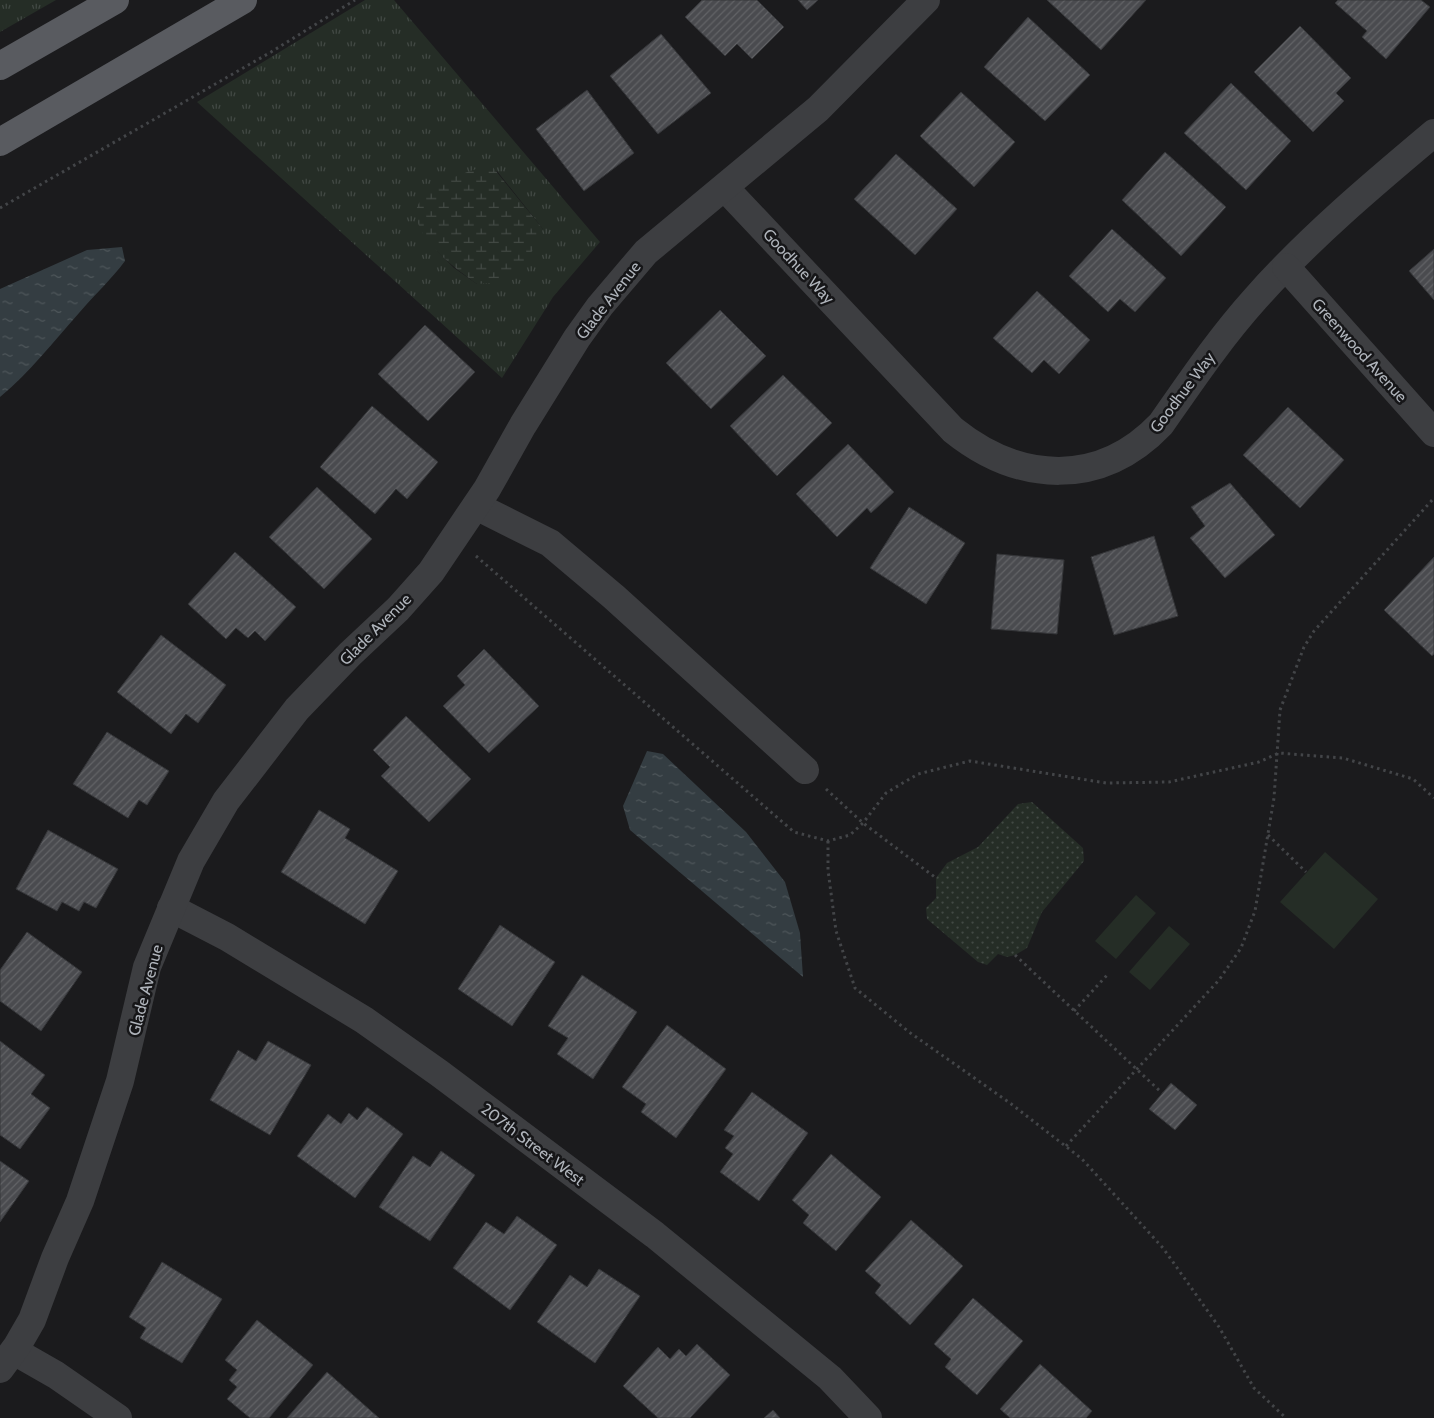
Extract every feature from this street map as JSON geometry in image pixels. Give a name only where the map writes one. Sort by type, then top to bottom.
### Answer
[{"type":"main road","points":[[0,66],[115,0]]},
{"type":"main road","points":[[0,142],[243,0]]},
{"type":"street","name":"Glade Avenue","points":[[7,1360],[32,1320],[55,1258],[80,1201],[120,1081],[147,967],[191,861],[226,801],[297,709],[350,654],[398,609],[431,572],[476,506],[560,365],[600,306],[646,252],[725,188],[824,103],[926,0]]},
{"type":"street","name":"Goodhue Way","points":[[725,188],[953,430],[968,442],[999,460],[1035,470],[1052,472],[1094,465],[1111,459],[1148,437],[1244,312],[1286,267],[1363,194],[1434,133]]},
{"type":"street","name":"Greenwood Avenue","points":[[1286,267],[1434,433]]},
{"type":"street","points":[[476,506],[550,543],[614,597],[805,770]]},
{"type":"street","name":"207th Street West","points":[[171,908],[227,937],[364,1020],[439,1073],[655,1236],[830,1378],[868,1418]]},
{"type":"street","points":[[7,1360],[56,1375],[118,1418]]},
{"type":"path","points":[[0,208],[271,52],[355,0]]},
{"type":"path","points":[[1066,1146],[1219,980],[1241,948],[1255,911],[1268,835],[1279,753],[1280,710],[1309,639],[1434,498]]},
{"type":"path","points":[[454,539],[494,569],[794,832],[828,841],[850,835],[863,823],[886,793],[918,774],[970,761],[1106,783],[1178,780],[1259,762],[1279,753],[1342,758],[1413,779],[1434,798]]},
{"type":"path","points":[[805,770],[863,823],[936,878]]},
{"type":"path","points":[[1268,835],[1306,872]]},
{"type":"path","points":[[828,841],[828,870],[836,931],[855,988],[908,1032],[1010,1103],[1082,1159],[1164,1248],[1219,1328],[1254,1388],[1286,1418]]},
{"type":"path","points":[[1015,955],[1139,1069],[1162,1093]]},
{"type":"path","points":[[1074,1011],[1109,973]]},
{"type":"green space","points":[[0,0],[56,0],[0,32]]},
{"type":"green space","points":[[365,0],[394,0],[600,242],[553,297],[502,378],[197,102]],"holes":[[[497,171],[543,229],[477,284],[454,268],[437,251]]]},
{"type":"green space","points":[[491,165],[543,229],[532,252],[515,271],[498,282],[477,284],[442,256],[426,239],[417,220],[417,209],[422,199],[431,190],[456,176]]},
{"type":"green space","points":[[1032,802],[1083,848],[1084,861],[1042,912],[1027,948],[1007,957],[998,954],[987,965],[978,962],[927,919],[926,908],[936,898],[936,878],[947,863],[978,847],[1018,804]]},
{"type":"green space","points":[[1325,852],[1378,899],[1334,949],[1280,902]]},
{"type":"green space","points":[[1136,895],[1156,913],[1116,959],[1095,941]]},
{"type":"green space","points":[[1169,926],[1190,944],[1150,990],[1129,972]]},
{"type":"water","points":[[122,247],[125,261],[120,268],[32,367],[0,397],[0,289],[87,250]]},
{"type":"water","points":[[647,751],[663,754],[746,832],[785,882],[800,933],[803,977],[630,830],[623,806]]},
{"type":"building","points":[[702,0],[757,0],[784,27],[752,59],[737,44],[725,56],[685,17]]},
{"type":"building","points":[[798,0],[818,0],[807,10]]},
{"type":"building","points":[[1047,0],[1146,0],[1101,50]]},
{"type":"building","points":[[1338,0],[1421,0],[1430,7],[1386,59],[1362,37],[1367,31],[1335,3]]},
{"type":"building","points":[[1028,17],[1090,75],[1045,121],[984,67]]},
{"type":"building","points":[[1300,26],[1351,78],[1336,93],[1344,101],[1313,132],[1254,72]]},
{"type":"building","points":[[661,34],[711,93],[658,134],[610,76]]},
{"type":"building","points":[[1231,83],[1291,141],[1246,190],[1184,133]]},
{"type":"building","points":[[587,90],[634,153],[584,191],[536,129]]},
{"type":"building","points":[[961,92],[1015,142],[974,187],[920,136]]},
{"type":"building","points":[[1165,152],[1226,207],[1181,256],[1122,200]]},
{"type":"building","points":[[896,154],[957,209],[915,255],[854,199]]},
{"type":"building","points":[[1112,229],[1166,278],[1135,312],[1120,299],[1108,312],[1069,276]]},
{"type":"building","points":[[1434,249],[1434,300],[1409,271]]},
{"type":"building","points":[[1037,291],[1090,340],[1059,374],[1044,360],[1032,373],[993,338]]},
{"type":"building","points":[[720,310],[766,356],[711,409],[666,363]]},
{"type":"building","points":[[425,325],[475,372],[428,421],[378,374]]},
{"type":"building","points":[[783,375],[832,423],[777,476],[730,426]]},
{"type":"building","points":[[372,406],[438,462],[407,499],[396,489],[375,514],[320,467]]},
{"type":"building","points":[[1288,407],[1344,460],[1300,508],[1243,455]]},
{"type":"building","points":[[848,444],[894,492],[871,513],[867,508],[837,537],[796,494]]},
{"type":"building","points":[[1230,483],[1275,535],[1225,578],[1190,538],[1205,526],[1191,507]]},
{"type":"building","points":[[317,487],[372,539],[324,589],[269,537]]},
{"type":"building","points":[[909,507],[965,543],[926,604],[870,568]]},
{"type":"building","points":[[1154,536],[1178,616],[1114,635],[1091,557]]},
{"type":"building","points":[[235,552],[296,607],[265,641],[255,631],[248,638],[236,628],[226,639],[188,604]]},
{"type":"building","points":[[997,554],[1064,560],[1057,634],[991,629]]},
{"type":"building","points":[[1434,557],[1434,654],[1432,656],[1384,610]]},
{"type":"building","points":[[161,635],[226,685],[198,723],[186,714],[171,734],[117,692]]},
{"type":"building","points":[[484,649],[539,706],[489,753],[443,706],[465,685],[457,676]]},
{"type":"building","points":[[406,716],[471,779],[429,822],[381,776],[390,767],[373,750]]},
{"type":"building","points":[[107,732],[169,771],[147,805],[139,800],[128,818],[73,784]]},
{"type":"building","points":[[319,810],[350,829],[345,838],[398,871],[365,924],[281,872]]},
{"type":"building","points":[[48,830],[118,869],[96,908],[84,902],[79,911],[62,902],[57,911],[16,889]]},
{"type":"building","points":[[500,925],[555,962],[512,1026],[458,989]]},
{"type":"building","points":[[27,932],[82,972],[41,1031],[0,1001],[0,970]]},
{"type":"building","points":[[582,975],[637,1012],[593,1079],[557,1054],[568,1038],[548,1026]]},
{"type":"building","points":[[667,1025],[726,1069],[676,1138],[641,1112],[646,1104],[622,1087]]},
{"type":"building","points":[[0,1041],[45,1075],[31,1094],[50,1108],[20,1149],[0,1135]]},
{"type":"building","points":[[268,1041],[311,1065],[270,1135],[210,1100],[238,1050],[256,1061]]},
{"type":"building","points":[[1171,1083],[1197,1105],[1175,1130],[1149,1109]]},
{"type":"building","points":[[752,1092],[808,1133],[759,1201],[720,1172],[733,1154],[725,1148],[734,1136],[724,1130]]},
{"type":"building","points":[[367,1107],[403,1134],[355,1198],[297,1156],[328,1114],[341,1124],[349,1113],[357,1120]]},
{"type":"building","points":[[441,1151],[475,1175],[430,1241],[379,1207],[413,1156],[430,1167]]},
{"type":"building","points":[[831,1154],[881,1197],[836,1251],[803,1223],[809,1215],[792,1200]]},
{"type":"building","points":[[0,1161],[29,1181],[0,1222]]},
{"type":"building","points":[[517,1216],[557,1245],[510,1310],[453,1268],[486,1222],[504,1234]]},
{"type":"building","points":[[911,1220],[963,1266],[910,1325],[875,1293],[881,1285],[865,1271]]},
{"type":"building","points":[[162,1262],[222,1299],[182,1363],[140,1338],[146,1328],[129,1317]]},
{"type":"building","points":[[599,1269],[640,1296],[595,1363],[537,1322],[570,1275],[587,1287]]},
{"type":"building","points":[[973,1298],[1023,1341],[977,1395],[945,1367],[951,1359],[934,1344]]},
{"type":"building","points":[[257,1320],[313,1365],[269,1418],[250,1418],[227,1399],[237,1387],[229,1380],[237,1370],[225,1360]]},
{"type":"building","points":[[697,1344],[730,1375],[690,1418],[658,1418],[623,1386],[658,1347],[670,1359],[679,1349],[686,1356]]},
{"type":"building","points":[[1040,1364],[1092,1411],[1086,1418],[1010,1418],[1000,1409]]},
{"type":"building","points":[[327,1372],[379,1418],[287,1418]]},
{"type":"building","points":[[773,1410],[780,1418],[764,1418]]}]
